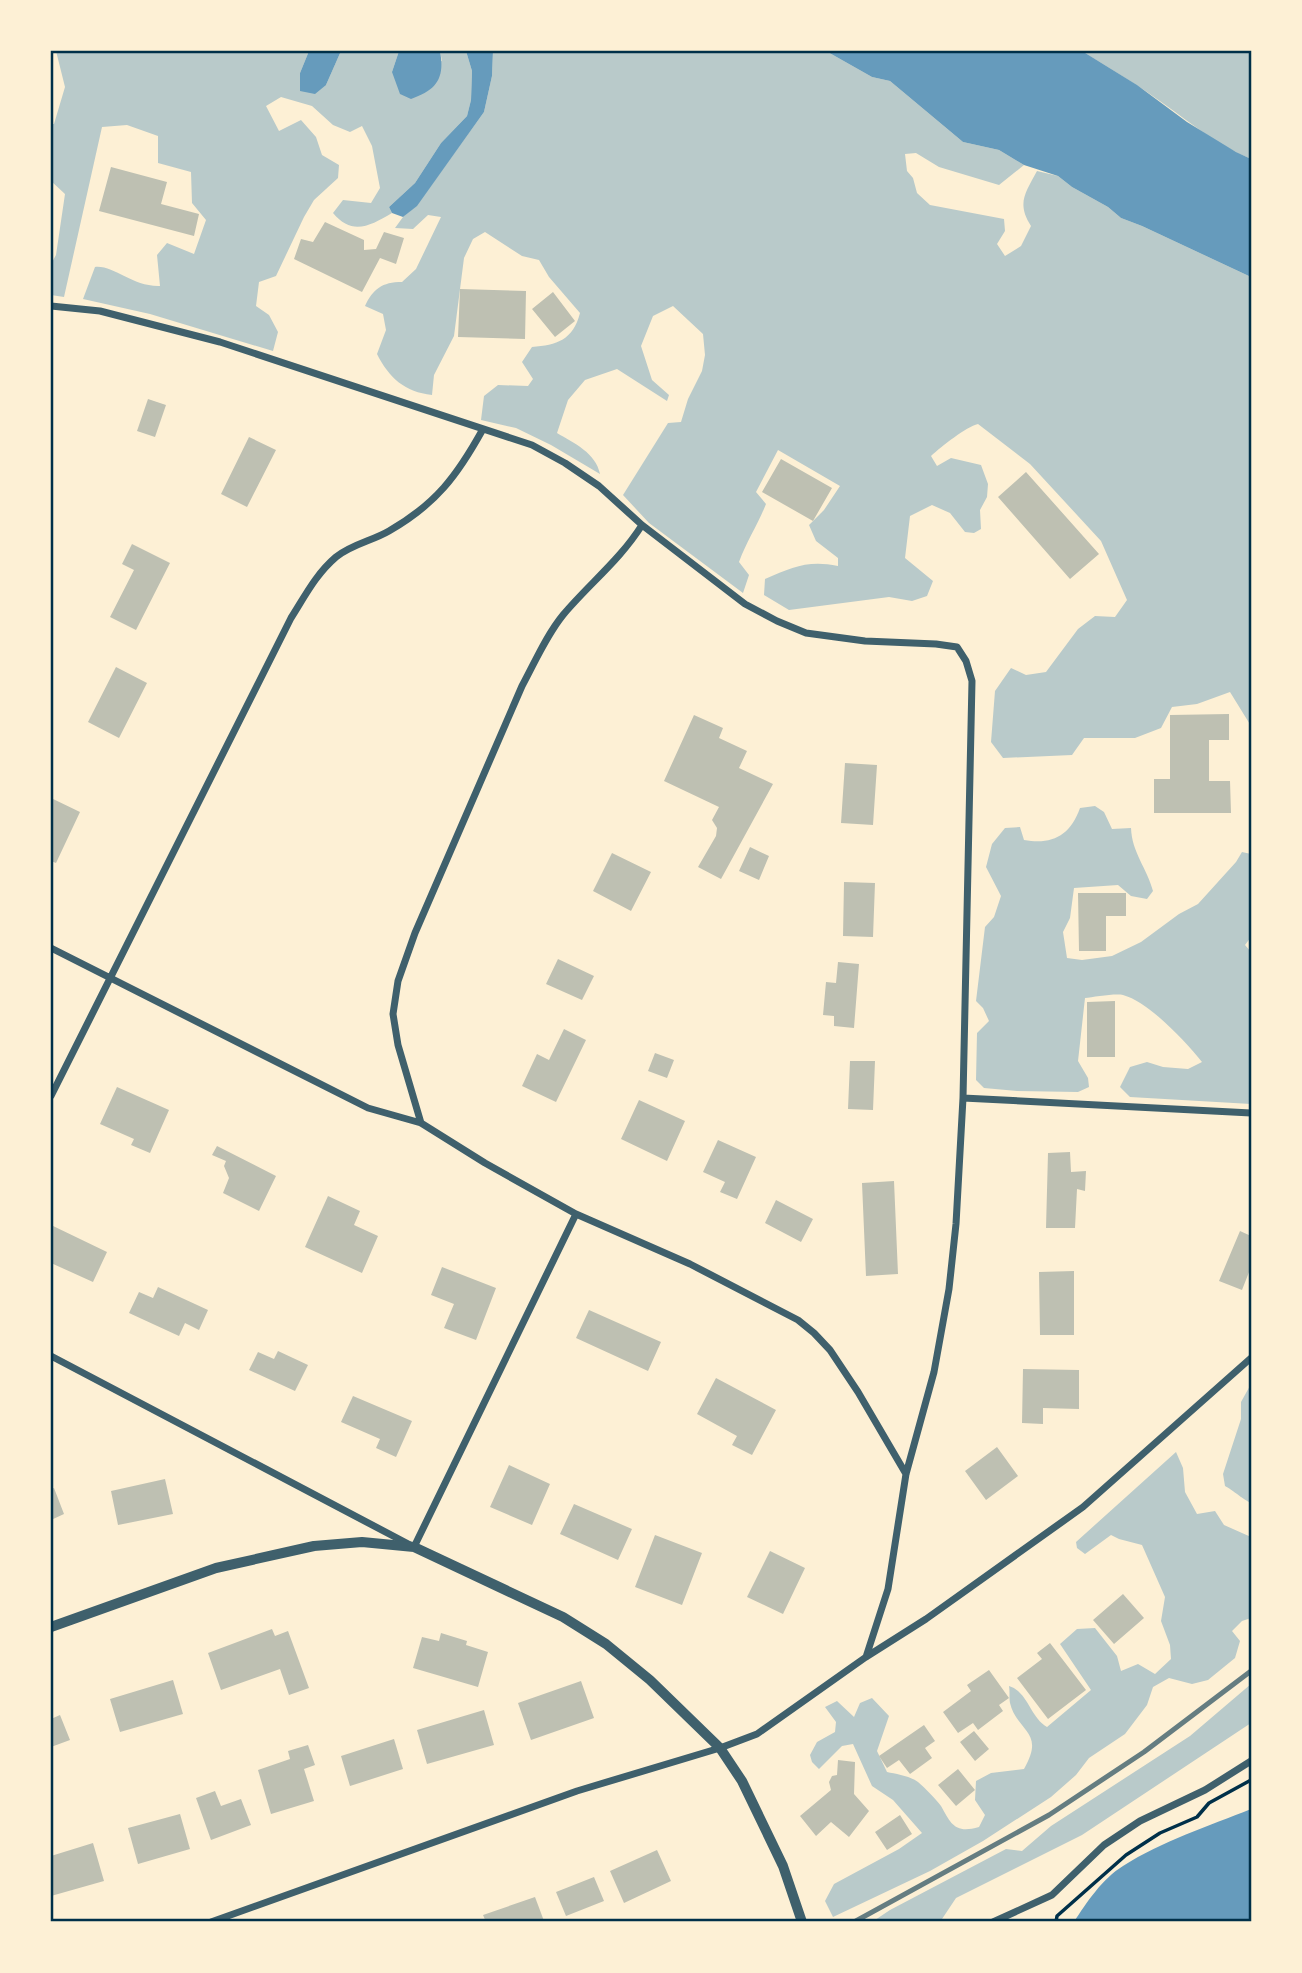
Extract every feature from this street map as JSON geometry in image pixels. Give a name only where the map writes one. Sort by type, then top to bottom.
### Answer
[{"type":"street","points":[[51,306],[100,311],[207,339],[532,444],[599,486],[642,525],[745,604],[776,621],[806,633],[866,641],[957,647],[966,661],[972,681],[963,1098],[956,1224],[949,1289],[934,1372],[906,1474],[888,1589],[866,1657]]},
{"type":"street","points":[[51,1096],[291,618],[319,573],[338,555],[360,542],[387,532],[436,497],[452,480],[483,429]]},
{"type":"street","points":[[421,1123],[398,1045],[393,1014],[398,981],[415,933],[522,686],[543,648],[562,617],[621,555],[642,525]]},
{"type":"street","points":[[51,948],[368,1108],[421,1123],[576,1214],[690,1264],[798,1320],[830,1350],[906,1474]]},
{"type":"street","points":[[963,1098],[1251,1113]]},
{"type":"street","points":[[414,1547],[576,1214]]},
{"type":"street","points":[[51,1356],[414,1547],[563,1617],[606,1644],[650,1680],[720,1748],[742,1781],[760,1816],[783,1866],[802,1922]]},
{"type":"street","points":[[211,1922],[577,1791],[720,1748],[757,1734],[866,1657],[926,1619],[1083,1507],[1136,1463],[1251,1358]]},
{"type":"street","points":[[51,1626],[216,1568],[314,1546],[362,1542],[414,1547]]},
{"type":"street","points":[[993,1922],[1052,1895],[1104,1845],[1140,1821],[1205,1790],[1251,1761]]},
{"type":"path","points":[[1056,1922],[1057,1916],[1126,1855],[1160,1833],[1196,1817],[1209,1803],[1251,1780]]},
{"type":"shaded area","points":[[56,51],[309,51],[300,73],[326,85],[341,51],[399,51],[392,72],[442,61],[440,51],[466,51],[472,71],[471,100],[467,116],[441,143],[415,183],[389,207],[392,213],[361,227],[347,225],[333,213],[343,200],[371,203],[380,188],[372,146],[362,126],[350,132],[333,125],[312,106],[281,97],[266,106],[279,131],[301,120],[316,137],[322,155],[339,165],[338,178],[314,200],[276,276],[259,282],[256,306],[269,315],[278,332],[273,351],[150,314],[83,299],[95,267],[109,269],[141,283],[160,286],[157,255],[167,243],[194,254],[206,220],[192,203],[191,172],[158,163],[158,136],[127,125],[102,127],[64,297],[51,295],[51,264],[56,255],[65,194],[51,181],[51,124],[54,124],[65,87]]},
{"type":"shaded area","points":[[493,51],[826,51],[872,77],[890,81],[963,142],[999,150],[1024,165],[999,185],[939,167],[916,153],[905,154],[907,171],[913,178],[917,193],[930,205],[1004,219],[1005,231],[997,244],[1005,256],[1021,246],[1031,226],[1023,204],[1037,171],[1058,176],[1121,218],[1251,277],[1251,726],[1230,692],[1197,704],[1172,707],[1161,728],[1135,738],[1084,738],[1072,755],[1003,758],[991,742],[995,691],[1011,668],[1026,675],[1046,672],[1078,629],[1095,616],[1115,617],[1127,600],[1101,541],[1030,464],[978,424],[961,433],[931,456],[937,466],[951,458],[981,465],[988,484],[987,497],[980,510],[981,529],[974,533],[965,532],[950,513],[932,505],[910,516],[905,558],[933,581],[927,596],[912,601],[889,597],[789,610],[764,595],[765,579],[801,566],[838,566],[838,558],[816,541],[809,525],[824,510],[840,486],[778,450],[756,492],[766,504],[739,562],[749,575],[743,593],[649,523],[623,495],[668,423],[681,422],[688,399],[702,371],[705,355],[703,334],[673,306],[653,316],[641,346],[652,380],[669,395],[667,401],[617,369],[585,380],[568,400],[557,433],[589,454],[600,474],[516,428],[481,420],[484,396],[498,385],[528,386],[533,379],[522,362],[532,347],[549,345],[563,339],[573,329],[580,313],[549,277],[539,260],[522,256],[485,232],[473,239],[464,258],[454,336],[434,375],[432,395],[414,391],[393,377],[377,354],[386,330],[383,314],[365,306],[379,288],[389,283],[402,282],[416,269],[441,217],[428,215],[413,229],[395,228],[417,205],[484,112],[492,76]]},
{"type":"shaded area","points":[[1082,51],[1251,51],[1251,159],[1217,141]]},
{"type":"shaded area","points":[[1095,806],[1104,812],[1112,829],[1131,828],[1134,845],[1153,891],[1147,899],[1131,896],[1118,885],[1074,888],[1070,918],[1063,932],[1067,958],[1082,960],[1112,956],[1141,942],[1179,914],[1198,904],[1242,852],[1251,854],[1251,937],[1245,945],[1251,952],[1251,1104],[1130,1097],[1120,1087],[1130,1067],[1147,1062],[1163,1067],[1188,1069],[1202,1062],[1155,1014],[1144,1005],[1123,995],[1085,998],[1078,1061],[1088,1078],[1089,1087],[1078,1092],[1017,1091],[984,1088],[976,1080],[977,1033],[989,1021],[976,1001],[985,927],[994,917],[1001,896],[986,867],[992,844],[1005,828],[1020,827],[1024,840],[1051,839],[1071,826],[1080,808]]},
{"type":"shaded area","points":[[1251,1384],[1251,1503],[1225,1486],[1223,1474],[1241,1419],[1241,1402]]},
{"type":"shaded area","points":[[1176,1452],[1183,1468],[1185,1492],[1197,1514],[1215,1511],[1224,1525],[1251,1537],[1251,1618],[1242,1621],[1232,1631],[1240,1641],[1235,1658],[1208,1680],[1192,1684],[1169,1678],[1153,1687],[1147,1705],[1125,1734],[1089,1758],[1076,1775],[1051,1797],[930,1871],[833,1917],[825,1901],[834,1884],[899,1849],[922,1833],[893,1800],[872,1786],[853,1744],[842,1746],[819,1769],[812,1762],[810,1755],[817,1742],[835,1732],[836,1722],[825,1707],[837,1701],[854,1717],[860,1703],[872,1698],[889,1716],[877,1751],[887,1772],[918,1782],[939,1803],[955,1826],[964,1829],[979,1827],[985,1815],[975,1800],[976,1781],[991,1773],[1024,1769],[1032,1747],[1028,1733],[1010,1703],[1009,1686],[1021,1694],[1041,1723],[1047,1727],[1091,1690],[1060,1644],[1077,1629],[1095,1628],[1117,1656],[1121,1671],[1138,1664],[1155,1674],[1171,1659],[1170,1645],[1161,1621],[1165,1597],[1142,1545],[1111,1535],[1085,1554],[1077,1548],[1076,1542]]},
{"type":"shaded area","points":[[1251,1684],[1251,1723],[1082,1835],[956,1898],[940,1922],[872,1922],[1006,1849],[1022,1851],[1051,1826],[1190,1736]]},
{"type":"water","points":[[309,51],[341,51],[326,85],[315,94],[300,91],[300,73]]},
{"type":"water","points":[[399,51],[440,51],[440,76],[427,92],[411,99],[400,94],[392,72]]},
{"type":"water","points":[[466,51],[493,51],[492,76],[484,112],[417,206],[403,217],[392,213],[389,207],[415,183],[441,143],[467,116],[471,100],[472,71]]},
{"type":"water","points":[[826,51],[1082,51],[1137,85],[1187,122],[1251,159],[1251,277],[1121,218],[1058,176],[1024,165],[999,150],[963,142],[890,81],[872,77]]},
{"type":"water","points":[[1251,1809],[1251,1922],[1074,1922],[1102,1884],[1123,1866],[1170,1841]]},
{"type":"building","points":[[111,167],[167,182],[161,204],[199,214],[194,236],[99,211]]},
{"type":"building","points":[[325,222],[364,240],[364,250],[376,249],[384,232],[404,238],[396,264],[380,258],[362,292],[294,259],[301,239],[313,242]]},
{"type":"building","points":[[460,289],[526,291],[525,339],[458,337]]},
{"type":"building","points":[[553,292],[575,321],[555,337],[532,309]]},
{"type":"building","points":[[148,399],[166,405],[155,437],[137,431]]},
{"type":"building","points":[[249,437],[276,450],[247,507],[221,494]]},
{"type":"building","points":[[781,459],[832,488],[813,521],[762,492]]},
{"type":"building","points":[[1026,472],[1099,554],[1070,579],[998,497]]},
{"type":"building","points":[[132,544],[170,563],[136,630],[110,617],[134,570],[122,564]]},
{"type":"building","points":[[116,667],[147,683],[119,738],[88,722]]},
{"type":"building","points":[[1229,714],[1229,740],[1209,740],[1209,781],[1230,781],[1231,813],[1154,813],[1154,779],[1170,779],[1170,715]]},
{"type":"building","points":[[694,715],[723,728],[719,738],[747,751],[739,768],[773,784],[721,879],[698,867],[716,836],[717,828],[712,820],[719,807],[664,781]]},
{"type":"building","points":[[845,763],[877,765],[873,825],[841,823]]},
{"type":"building","points":[[51,798],[80,812],[56,863],[51,861]]},
{"type":"building","points":[[750,847],[769,856],[759,880],[739,871]]},
{"type":"building","points":[[612,853],[651,872],[631,911],[593,891]]},
{"type":"building","points":[[844,882],[875,883],[873,937],[843,936]]},
{"type":"building","points":[[1078,893],[1126,893],[1126,916],[1106,916],[1106,951],[1079,951]]},
{"type":"building","points":[[558,959],[594,976],[582,1000],[546,984]]},
{"type":"building","points":[[838,962],[859,964],[854,1028],[834,1026],[834,1016],[823,1015],[826,982],[836,983]]},
{"type":"building","points":[[1115,1001],[1115,1057],[1087,1057],[1087,1002]]},
{"type":"building","points":[[564,1029],[586,1040],[556,1102],[522,1086],[537,1054],[549,1060]]},
{"type":"building","points":[[655,1053],[674,1060],[667,1078],[648,1071]]},
{"type":"building","points":[[850,1061],[875,1061],[873,1110],[848,1109]]},
{"type":"building","points":[[117,1087],[169,1110],[150,1153],[131,1145],[134,1139],[100,1124]]},
{"type":"building","points":[[639,1100],[685,1121],[667,1161],[621,1139]]},
{"type":"building","points":[[718,1140],[756,1157],[737,1199],[720,1192],[725,1182],[703,1172]]},
{"type":"building","points":[[217,1146],[276,1176],[259,1211],[223,1193],[229,1178],[224,1166],[226,1161],[212,1155]]},
{"type":"building","points":[[1070,1152],[1071,1172],[1086,1171],[1085,1191],[1077,1189],[1075,1228],[1046,1228],[1048,1153]]},
{"type":"building","points":[[894,1181],[898,1274],[866,1276],[862,1183]]},
{"type":"building","points":[[328,1196],[360,1211],[354,1225],[378,1236],[362,1273],[305,1247]]},
{"type":"building","points":[[776,1200],[813,1219],[801,1242],[765,1223]]},
{"type":"building","points":[[51,1225],[107,1252],[93,1282],[51,1263]]},
{"type":"building","points":[[1240,1231],[1251,1236],[1251,1267],[1242,1290],[1219,1281]]},
{"type":"building","points":[[442,1267],[496,1288],[476,1340],[444,1328],[454,1304],[431,1295]]},
{"type":"building","points":[[1074,1271],[1074,1335],[1040,1335],[1039,1272]]},
{"type":"building","points":[[158,1287],[208,1310],[199,1330],[185,1323],[179,1336],[129,1313],[139,1292],[153,1298]]},
{"type":"building","points":[[589,1310],[661,1342],[648,1371],[576,1338]]},
{"type":"building","points":[[278,1351],[308,1365],[295,1391],[249,1370],[258,1352],[274,1359]]},
{"type":"building","points":[[1023,1369],[1079,1370],[1079,1409],[1043,1408],[1043,1424],[1022,1423]]},
{"type":"building","points":[[716,1378],[776,1410],[752,1455],[732,1445],[737,1436],[697,1414]]},
{"type":"building","points":[[353,1396],[412,1421],[396,1457],[376,1448],[380,1439],[341,1422]]},
{"type":"building","points":[[997,1447],[1018,1476],[986,1500],[965,1471]]},
{"type":"building","points":[[509,1465],[550,1484],[532,1525],[490,1507]]},
{"type":"building","points":[[165,1479],[173,1514],[118,1525],[111,1491]]},
{"type":"building","points":[[54,1488],[64,1514],[51,1520],[51,1489]]},
{"type":"building","points":[[574,1504],[632,1529],[618,1560],[560,1534]]},
{"type":"building","points":[[655,1535],[702,1553],[682,1605],[635,1587]]},
{"type":"building","points":[[770,1551],[805,1568],[783,1614],[747,1597]]},
{"type":"building","points":[[1123,1594],[1144,1618],[1114,1644],[1093,1620]]},
{"type":"building","points":[[272,1629],[275,1636],[288,1631],[309,1688],[289,1695],[280,1669],[221,1690],[208,1653]]},
{"type":"building","points":[[441,1633],[467,1641],[466,1645],[488,1652],[478,1687],[413,1668],[422,1637],[439,1641]]},
{"type":"building","points":[[1050,1643],[1086,1690],[1048,1719],[1017,1678],[1042,1659],[1037,1653]]},
{"type":"building","points":[[989,1670],[1009,1698],[999,1705],[1003,1711],[978,1730],[973,1723],[958,1733],[943,1712],[971,1691],[967,1685]]},
{"type":"building","points":[[173,1680],[183,1714],[120,1732],[110,1699]]},
{"type":"building","points":[[581,1681],[594,1718],[531,1740],[518,1703]]},
{"type":"building","points":[[484,1710],[494,1745],[427,1764],[417,1730]]},
{"type":"building","points":[[60,1715],[70,1740],[51,1747],[51,1719]]},
{"type":"building","points":[[924,1725],[935,1741],[925,1748],[932,1758],[910,1774],[899,1760],[887,1768],[879,1756]]},
{"type":"building","points":[[974,1731],[989,1749],[975,1761],[960,1742]]},
{"type":"building","points":[[394,1739],[403,1769],[350,1786],[341,1756]]},
{"type":"building","points":[[308,1745],[315,1765],[304,1769],[314,1801],[271,1814],[258,1770],[290,1759],[288,1751]]},
{"type":"building","points":[[838,1760],[855,1762],[854,1794],[869,1811],[849,1837],[831,1822],[816,1836],[800,1816],[831,1790],[829,1782],[832,1776],[837,1775]]},
{"type":"building","points":[[958,1769],[975,1790],[956,1806],[938,1785]]},
{"type":"building","points":[[215,1791],[221,1806],[241,1799],[251,1825],[211,1840],[196,1798]]},
{"type":"building","points":[[180,1814],[190,1849],[138,1864],[128,1828]]},
{"type":"building","points":[[900,1815],[912,1834],[887,1850],[875,1832]]},
{"type":"building","points":[[93,1843],[104,1881],[51,1896],[51,1856]]},
{"type":"building","points":[[657,1850],[671,1881],[624,1903],[610,1871]]},
{"type":"building","points":[[594,1877],[604,1901],[566,1916],[556,1892]]},
{"type":"building","points":[[535,1897],[544,1921],[486,1922],[483,1915]]},
{"type":"railway","points":[[854,1922],[1049,1815],[1144,1752],[1251,1671]]}]
